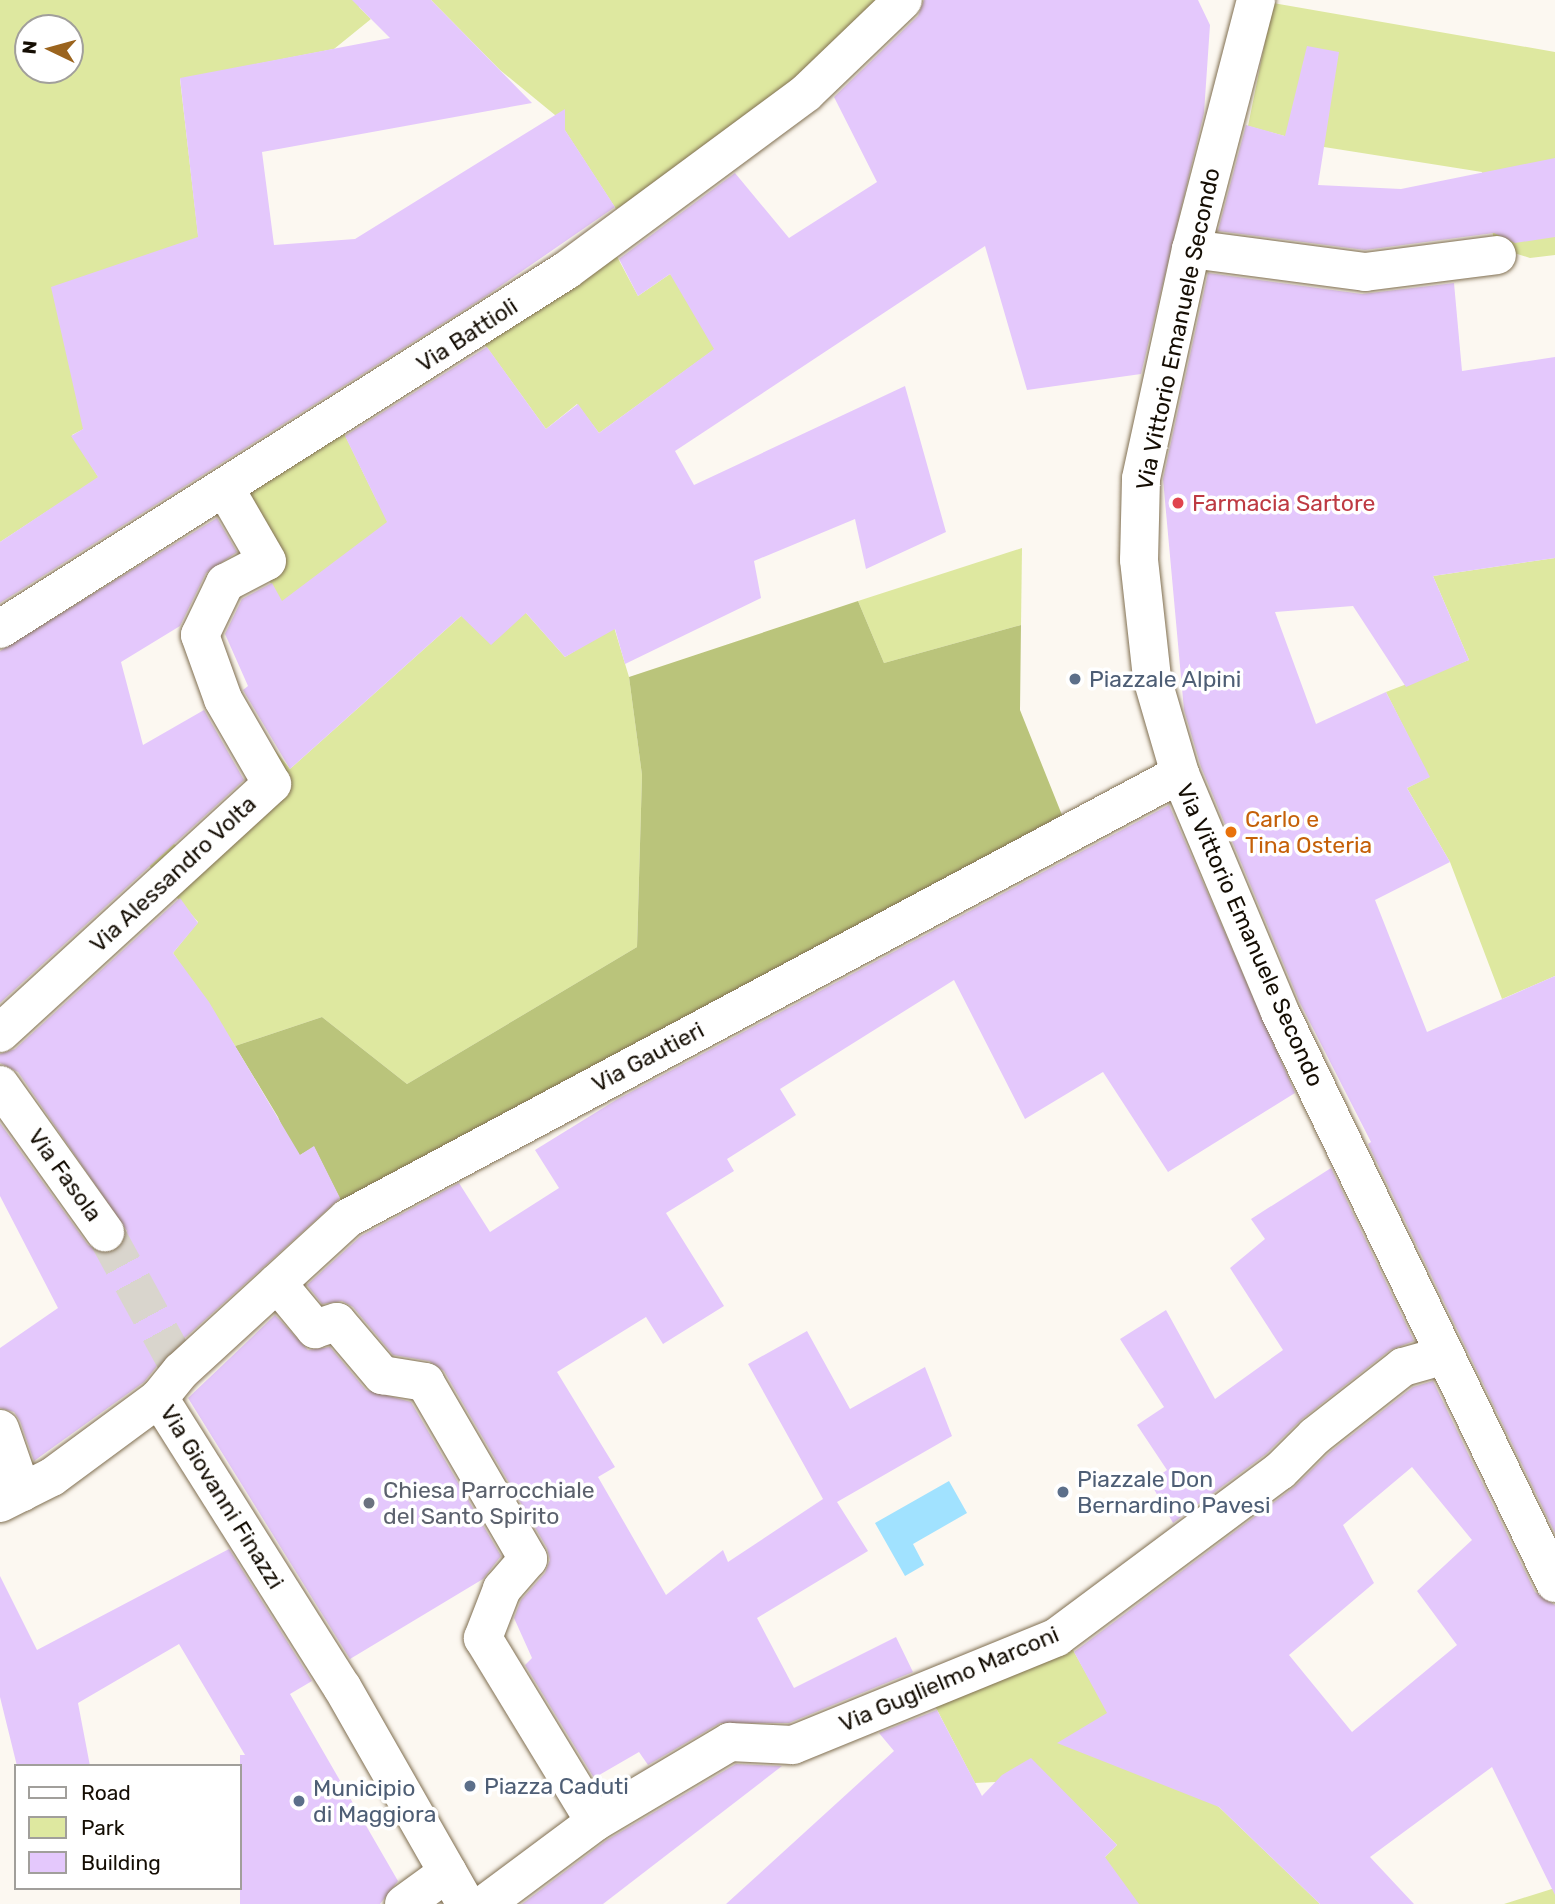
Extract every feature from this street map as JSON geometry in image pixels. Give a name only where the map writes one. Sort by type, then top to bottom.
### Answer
[{"type":"street","name":"Via Battioli","points":[[0,629],[226,490],[567,270],[806,93],[903,0]]},
{"type":"street","name":"Via Vittorio Emanuele Secondo","points":[[1256,0],[1191,249],[1141,479],[1139,559],[1152,678],[1180,774],[1279,1010],[1555,1583]]},
{"type":"street","points":[[1191,249],[1365,272],[1497,255]]},
{"type":"street","name":"Via Alessandro Volta","points":[[0,1033],[272,784],[223,699],[200,635],[225,583],[267,561],[226,490]]},
{"type":"street","name":"Via Gautieri","points":[[159,1398],[181,1371],[348,1218],[1180,774]]},
{"type":"street","name":"Via Fasola","points":[[0,1085],[105,1232]]},
{"type":"street","points":[[277,1283],[315,1329],[337,1322],[382,1375],[425,1382],[528,1559],[502,1589],[483,1638],[595,1822],[485,1904]]},
{"type":"street","name":"Via Guglielmo Marconi","points":[[595,1822],[730,1742],[793,1745],[1057,1637],[1280,1471],[1315,1436],[1403,1367],[1445,1355]]},
{"type":"street","name":"Via Giovanni Finazzi","points":[[11,1497],[52,1478],[159,1398],[342,1687],[457,1888]]},
{"type":"street","points":[[0,1429],[11,1497]]},
{"type":"street","points":[[404,1904],[457,1888]]},
{"type":"green space","points":[[0,0],[370,0],[359,7],[371,19],[334,49],[180,79],[216,390],[128,406],[72,435],[107,491],[76,508],[52,508],[0,542]]},
{"type":"green space","points":[[431,0],[888,0],[683,171],[616,209],[555,115],[500,70]]},
{"type":"green space","points":[[1273,3],[1555,52],[1555,255],[1530,258],[1495,247],[1482,172],[1324,147],[1248,126]]},
{"type":"green space","points":[[613,249],[638,296],[670,274],[748,325],[599,433],[577,404],[546,429],[480,338]]},
{"type":"green space","points":[[485,419],[321,673],[224,500],[340,425],[377,501]]},
{"type":"green space","points":[[1022,548],[1021,625],[884,663],[858,601]]},
{"type":"green space","points":[[1555,558],[1555,976],[1502,999],[1450,862],[1407,788],[1429,777],[1386,692],[1469,660],[1433,576]]},
{"type":"green space","points":[[858,601],[884,663],[1021,625],[1020,710],[1062,815],[344,1207],[314,1147],[295,1158],[278,1117],[235,1046],[322,1017],[407,1084],[637,947],[642,775],[629,677]]},
{"type":"green space","points":[[526,613],[565,657],[614,627],[629,677],[642,775],[637,947],[407,1084],[322,1017],[235,1046],[173,953],[198,922],[139,854],[160,836],[179,847],[256,784],[231,694],[290,769],[461,616]]},
{"type":"green space","points":[[1069,1643],[1127,1746],[1219,1807],[1320,1904],[1058,1904],[1117,1845],[1084,1812],[995,1782],[975,1783],[933,1702]]},
{"type":"green space","points":[[1555,1888],[1555,1904],[1504,1904]]},
{"type":"water","points":[[949,1481],[967,1513],[913,1544],[924,1565],[905,1576],[875,1523]]},
{"type":"building","points":[[352,0],[431,0],[532,103],[262,152],[274,245],[355,239],[565,109],[565,130],[615,207],[486,296],[0,603],[0,542],[98,477],[71,436],[83,429],[51,287],[198,237],[180,78],[390,38]]},
{"type":"building","points":[[924,0],[1198,0],[1210,25],[1204,113],[1141,374],[1027,390],[985,246],[675,451],[694,485],[905,386],[946,532],[866,569],[855,519],[754,561],[761,598],[625,664],[615,629],[565,657],[526,613],[491,645],[461,616],[290,769],[243,690],[248,686],[225,634],[242,599],[272,583],[282,601],[387,522],[345,436],[487,347],[546,429],[578,404],[599,433],[714,349],[670,274],[638,296],[619,259],[735,173],[789,238],[877,182],[834,97],[918,16]]},
{"type":"building","points":[[1307,46],[1339,52],[1318,185],[1401,189],[1555,158],[1555,237],[1515,243],[1494,233],[1365,250],[1218,231],[1246,125],[1285,136]]},
{"type":"building","points":[[1208,273],[1362,294],[1454,283],[1462,371],[1555,357],[1555,558],[1433,576],[1469,660],[1406,687],[1353,606],[1275,612],[1316,724],[1386,692],[1430,777],[1407,788],[1450,862],[1375,900],[1427,1032],[1555,976],[1555,1533],[1368,1144],[1371,1142],[1299,1001],[1201,767],[1184,710],[1163,479]]},
{"type":"building","points":[[217,518],[237,552],[206,573],[180,626],[121,662],[143,745],[204,710],[244,780],[0,1003],[0,651]]},
{"type":"building","points":[[1169,805],[1295,1093],[1168,1172],[1103,1072],[1025,1119],[954,980],[780,1089],[796,1115],[727,1159],[734,1171],[666,1213],[724,1306],[663,1344],[646,1317],[557,1372],[615,1467],[598,1477],[666,1595],[723,1550],[728,1562],[823,1499],[748,1364],[807,1331],[850,1409],[925,1367],[952,1436],[837,1502],[868,1551],[757,1618],[794,1688],[896,1637],[913,1672],[789,1723],[720,1723],[648,1765],[639,1752],[594,1778],[525,1665],[532,1658],[514,1618],[521,1600],[545,1573],[550,1560],[547,1548],[444,1371],[429,1361],[393,1355],[353,1307],[342,1301],[322,1304],[307,1285],[361,1236],[459,1183],[490,1232],[559,1188],[535,1150],[616,1100]]},
{"type":"building","points":[[180,898],[198,923],[173,953],[209,1002],[300,1155],[314,1146],[340,1198],[166,1355],[144,1382],[34,1461],[20,1421],[14,1412],[0,1408],[0,1348],[58,1308],[0,1196],[0,1123],[88,1245],[106,1254],[117,1250],[127,1231],[18,1072],[0,1063],[0,1054],[15,1049]]},
{"type":"building","points":[[1331,1168],[1414,1341],[1390,1350],[1302,1419],[1266,1454],[1173,1523],[1150,1482],[1167,1470],[1137,1425],[1164,1407],[1120,1339],[1166,1310],[1215,1399],[1283,1350],[1230,1268],[1265,1239],[1251,1219]]},
{"type":"building","name":"Chiesa Parrocchiale del Santo Spirito","points":[[275,1315],[308,1350],[330,1347],[366,1390],[411,1402],[501,1556],[483,1579],[350,1659],[188,1398]]},
{"type":"building","points":[[1433,1381],[1535,1592],[1555,1605],[1555,1895],[1492,1767],[1370,1857],[1414,1904],[1320,1904],[1219,1807],[1057,1743],[1107,1713],[1074,1652],[1293,1488],[1330,1452],[1413,1387]],"holes":[[[1412,1467],[1472,1540],[1417,1591],[1457,1645],[1352,1732],[1289,1655],[1374,1583],[1343,1525]]]},
{"type":"building","points":[[229,1549],[312,1681],[290,1694],[398,1881],[380,1904],[240,1904],[240,1755],[245,1755],[179,1644],[78,1703],[90,1764],[17,1764],[0,1697],[0,1576],[37,1650]]},
{"type":"building","points":[[937,1710],[982,1796],[1002,1775],[1031,1758],[1117,1845],[1105,1857],[1139,1904],[726,1904],[894,1751],[879,1733]]},
{"type":"building","points":[[736,1764],[782,1766],[603,1904],[522,1904],[607,1840]]},
{"type":"tunnel","points":[[105,1232],[181,1371]]},
{"type":"place","name":"Farmacia Sartore","points":[[1178,503]]},
{"type":"place","name":"Piazzale Alpini","points":[[1075,679]]},
{"type":"place","name":"Carlo e Tina Osteria","points":[[1231,832]]},
{"type":"place","name":"Piazzale Don Bernardino Pavesi","points":[[1063,1492]]},
{"type":"place","name":"Chiesa Parrocchiale del Santo Spirito","points":[[369,1503]]},
{"type":"place","name":"Piazza Caduti","points":[[470,1786]]},
{"type":"place","name":"Municipio di Maggiora","points":[[299,1801]]}]
